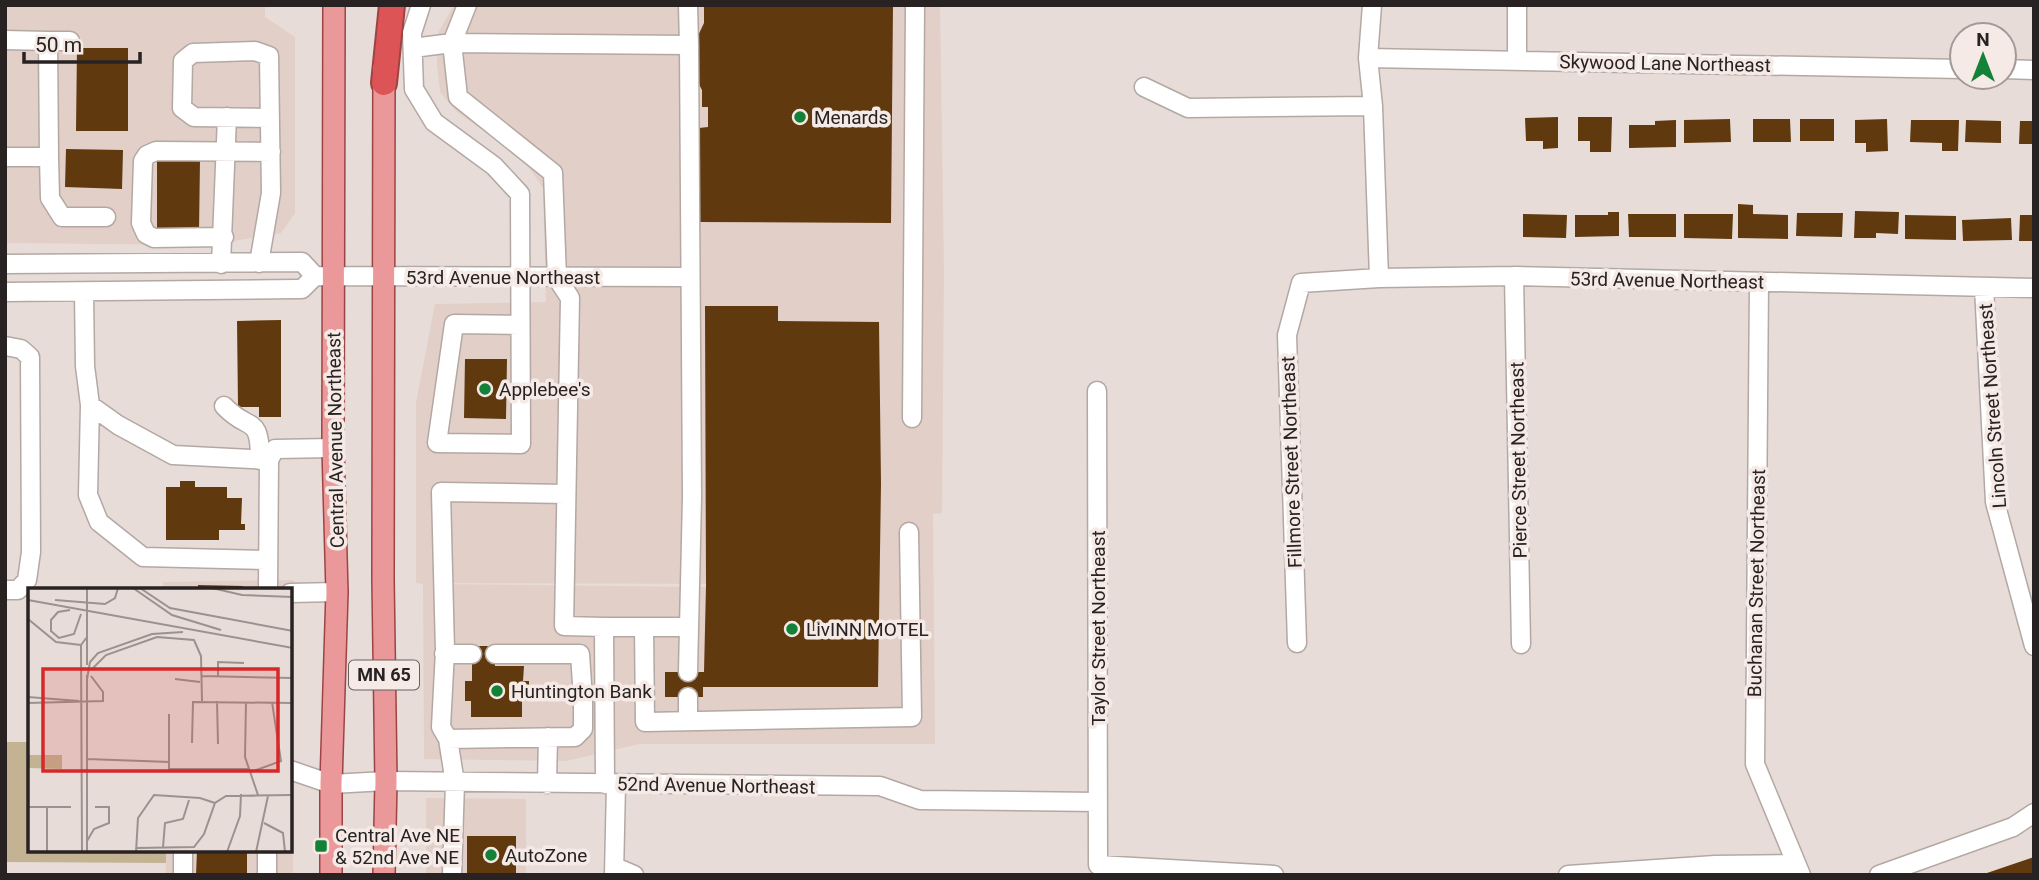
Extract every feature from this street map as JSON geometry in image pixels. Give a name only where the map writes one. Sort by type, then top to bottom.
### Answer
[{"type":"highway","points":[[384,83],[392,5]]},
{"type":"main road","name":"Central Avenue Northeast","points":[[331,875],[337,593],[324,275],[334,5]]},
{"type":"main road","name":"MN 65","points":[[384,5],[384,875]]},
{"type":"street","points":[[421,5],[412,33],[414,89],[434,122],[494,166],[520,194],[520,444],[437,443],[454,324],[519,325]]},
{"type":"street","points":[[467,5],[452,43],[458,97],[553,173],[557,278],[569,298],[564,626],[687,627]]},
{"type":"street","points":[[688,5],[692,497],[688,672]]},
{"type":"street","points":[[912,418],[915,5]]},
{"type":"street","points":[[1372,5],[1368,58],[1373,106],[1379,278]]},
{"type":"street","points":[[1517,5],[1517,61]]},
{"type":"street","points":[[5,40],[70,41]]},
{"type":"street","points":[[48,41],[50,198],[62,217],[106,216]]},
{"type":"street","points":[[412,48],[452,43],[689,45]]},
{"type":"street","points":[[259,263],[271,193],[271,152],[269,56],[255,51],[193,53],[183,61],[182,108],[194,117],[270,118]]},
{"type":"street","name":"Skywood Lane Northeast","points":[[1368,58],[1948,69]]},
{"type":"street","points":[[1144,87],[1188,108],[1373,106]]},
{"type":"street","points":[[221,264],[227,117]]},
{"type":"street","points":[[223,237],[154,239],[146,234],[141,223],[142,161],[156,151],[271,152]]},
{"type":"street","points":[[5,158],[49,157]]},
{"type":"street","name":"53rd Avenue Northeast","points":[[5,264],[302,262],[324,275],[690,277]]},
{"type":"street","name":"53rd Avenue Northeast","points":[[5,292],[302,289],[324,275]]},
{"type":"street","name":"53rd Avenue Northeast","points":[[1301,283],[1379,278],[1514,276],[2034,288]]},
{"type":"street","name":"Pierce Street Northeast","points":[[1514,276],[1521,644]]},
{"type":"street","name":"Buchanan Street Northeast","points":[[1759,282],[1755,764],[1799,869]]},
{"type":"street","name":"Fillmore Street Northeast","points":[[1297,643],[1287,335],[1301,283]]},
{"type":"street","name":"Lincoln Street Northeast","points":[[1984,287],[1995,502],[2034,646]]},
{"type":"street","points":[[84,292],[85,366],[90,405],[88,495],[99,522],[142,557],[268,560]]},
{"type":"street","points":[[5,346],[21,349],[30,357],[32,552],[27,580],[18,590],[5,590]]},
{"type":"street","name":"Taylor Street Northeast","points":[[1097,391],[1098,864],[1274,875]]},
{"type":"street","points":[[90,405],[118,425],[173,455],[264,460],[275,449],[333,447]]},
{"type":"street","points":[[224,406],[234,417],[254,426],[260,437],[264,460],[268,588]]},
{"type":"street","points":[[452,875],[455,783],[448,739],[441,727],[444,654],[441,492],[566,494]]},
{"type":"street","points":[[644,627],[645,722],[912,717],[909,532]]},
{"type":"street","points":[[292,593],[337,593]]},
{"type":"street","points":[[604,627],[615,871],[634,875]]},
{"type":"street","points":[[444,654],[472,654]]},
{"type":"street","points":[[448,739],[575,737],[583,729],[580,654],[495,654]]},
{"type":"street","points":[[688,697],[688,721]]},
{"type":"street","points":[[547,784],[548,737]]},
{"type":"street","points":[[292,771],[331,784]]},
{"type":"street","name":"52nd Avenue Northeast","points":[[331,784],[386,781],[880,786],[920,800],[1098,802]]},
{"type":"street","points":[[1879,875],[2013,827],[2034,813]]},
{"type":"street","points":[[183,852],[183,875]]},
{"type":"street","points":[[267,852],[267,875]]},
{"type":"street","points":[[1568,875],[1715,865],[1799,869]]},
{"type":"shaded area","points":[[5,5],[265,5],[265,17],[295,37],[295,213],[281,233],[210,245],[5,243]]},
{"type":"shaded area","points":[[454,5],[940,5],[944,272],[942,513],[933,514],[935,744],[639,744],[566,761],[424,759],[423,584],[416,583],[416,403],[435,304],[546,302],[543,188],[523,159],[457,112],[440,92],[438,33]],"holes":[[[434,583],[763,584],[705,587]]]},
{"type":"shaded area","points":[[294,580],[293,875],[166,875],[166,852],[292,852],[292,588],[163,588],[163,582]]},
{"type":"shaded area","points":[[5,742],[28,742],[28,852],[166,852],[166,863],[5,862]]},
{"type":"shaded area","points":[[426,798],[526,799],[526,875],[426,875]]},
{"type":"building","name":"Menards","points":[[704,5],[893,5],[891,223],[699,222],[699,128],[708,127],[708,107],[702,107],[702,90],[694,75],[695,42],[704,23]]},
{"type":"building","points":[[77,48],[128,48],[128,131],[76,131]]},
{"type":"building","points":[[1558,117],[1558,148],[1543,149],[1543,141],[1526,141],[1525,118]]},
{"type":"building","points":[[1578,117],[1612,117],[1611,152],[1590,152],[1590,141],[1578,141]]},
{"type":"building","points":[[1730,119],[1731,142],[1684,143],[1684,120]]},
{"type":"building","points":[[1753,119],[1790,119],[1791,142],[1753,142]]},
{"type":"building","points":[[1800,119],[1834,119],[1834,141],[1800,141]]},
{"type":"building","points":[[1887,119],[1888,151],[1866,152],[1866,143],[1855,143],[1855,120]]},
{"type":"building","points":[[1676,120],[1676,147],[1629,148],[1629,125],[1655,125],[1655,121]]},
{"type":"building","points":[[1911,120],[1959,120],[1958,151],[1942,151],[1942,143],[1910,142]]},
{"type":"building","points":[[1966,120],[2001,121],[2001,143],[1965,142]]},
{"type":"building","points":[[2020,121],[2034,121],[2034,144],[2019,144]]},
{"type":"building","points":[[66,149],[123,150],[122,189],[65,187]]},
{"type":"building","points":[[171,155],[184,155],[184,160],[200,160],[199,232],[157,231],[157,161],[171,161]]},
{"type":"building","points":[[1738,204],[1753,205],[1753,214],[1788,215],[1788,239],[1738,238]]},
{"type":"building","points":[[1855,211],[1899,212],[1898,234],[1876,233],[1876,238],[1854,238]]},
{"type":"building","points":[[1608,212],[1619,212],[1619,236],[1575,237],[1575,215],[1608,215]]},
{"type":"building","points":[[1797,213],[1843,213],[1842,237],[1796,236]]},
{"type":"building","points":[[1523,214],[1567,215],[1566,238],[1523,237]]},
{"type":"building","points":[[1628,214],[1676,214],[1676,237],[1629,237]]},
{"type":"building","points":[[1684,214],[1733,214],[1732,239],[1684,238]]},
{"type":"building","points":[[1905,215],[1956,216],[1956,240],[1905,239]]},
{"type":"building","points":[[2020,215],[2034,215],[2034,241],[2019,241]]},
{"type":"building","points":[[2011,218],[2012,240],[1963,241],[1962,220]]},
{"type":"building","points":[[705,306],[778,306],[778,321],[879,322],[881,484],[878,687],[703,687],[703,697],[665,697],[665,672],[704,672]]},
{"type":"building","points":[[281,320],[281,417],[259,417],[259,407],[238,407],[237,321]]},
{"type":"building","name":"Applebee's","points":[[465,359],[507,359],[506,419],[464,418]]},
{"type":"building","points":[[180,481],[195,481],[195,487],[227,487],[227,498],[242,498],[241,524],[245,524],[245,530],[219,530],[219,540],[166,540],[166,487],[180,487]]},
{"type":"building","points":[[198,585],[243,586],[243,588],[198,588]]},
{"type":"building","name":"Huntington Bank","points":[[472,646],[495,646],[495,666],[524,666],[523,681],[529,681],[529,701],[522,701],[522,717],[471,717],[471,701],[465,701],[465,681],[472,681]]},
{"type":"building","name":"AutoZone","points":[[467,836],[516,836],[516,875],[467,875]]},
{"type":"building","points":[[197,852],[247,852],[247,875],[196,875]]},
{"type":"building","points":[[2034,857],[2034,875],[1984,875],[1984,874]]},
{"type":"place","name":"Menards","points":[[800,117]]},
{"type":"place","name":"Applebee's","points":[[485,389]]},
{"type":"place","name":"LivINN MOTEL","points":[[792,629]]},
{"type":"place","name":"Huntington Bank","points":[[497,691]]},
{"type":"place","name":"Central Ave NE & 52nd Ave NE","points":[[321,846]]},
{"type":"place","name":"AutoZone","points":[[491,855]]}]
